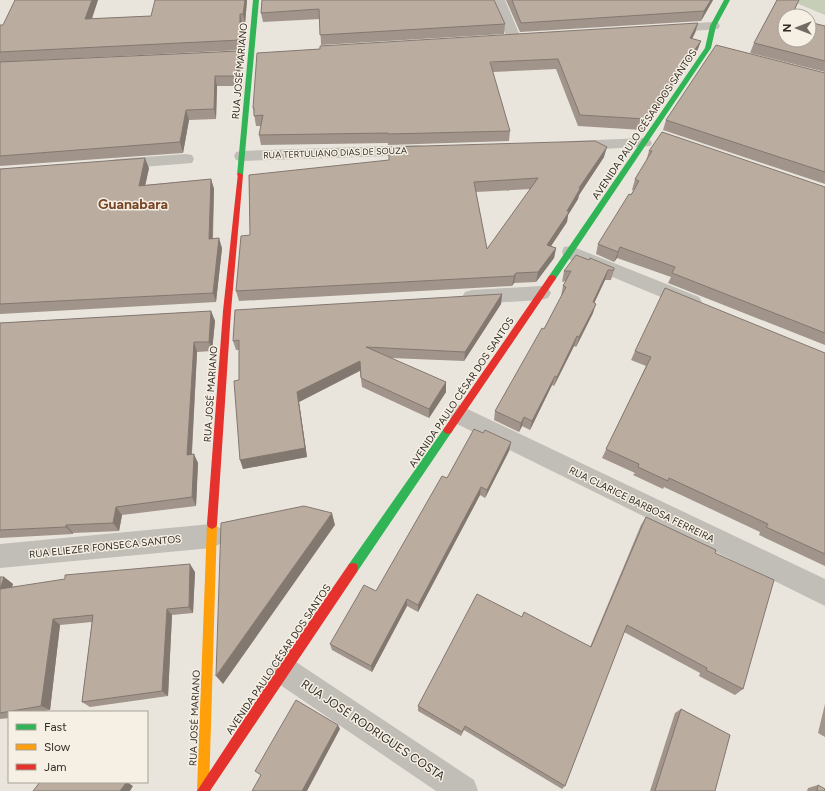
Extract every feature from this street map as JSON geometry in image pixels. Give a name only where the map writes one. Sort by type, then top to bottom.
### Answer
[{"type":"street","name":"RUA JOSÉ MARIANO","points":[[203,791],[211,536],[227,311],[256,0]]},
{"type":"street","points":[[498,0],[514,38]]},
{"type":"street","name":"AVENIDA PAULO CÉSAR DOS SANTOS","points":[[203,791],[283,670],[541,293],[654,138],[715,50],[713,26],[727,0]]},
{"type":"street","points":[[650,30],[713,26]]},
{"type":"street","points":[[498,39],[530,37]]},
{"type":"street","points":[[236,55],[268,54]]},
{"type":"street","points":[[559,146],[654,138]]},
{"type":"street","name":"RUA TERTULIANO DIAS DE SOUZA","points":[[242,156],[432,150]]},
{"type":"street","points":[[101,165],[186,159]]},
{"type":"street","points":[[571,252],[709,309]]},
{"type":"street","points":[[454,298],[541,293]]},
{"type":"street","name":"RUA CLARICE BARBOSA FERREIRA","points":[[459,414],[825,593]]},
{"type":"street","name":"RUA ELIEZER FONSECA SANTOS","points":[[0,556],[211,536]]},
{"type":"street","name":"RUA JOSÉ RODRIGUES COSTA","points":[[283,670],[463,791]]},
{"type":"green space","points":[[789,0],[825,0],[825,15],[817,12],[817,8],[808,8]]},
{"type":"building","points":[[15,0],[92,0],[85,19],[151,16],[155,0],[245,0],[243,14],[240,14],[240,40],[0,52],[0,25],[3,25]]},
{"type":"building","points":[[262,0],[494,0],[505,24],[320,35],[319,9],[261,13]]},
{"type":"building","points":[[512,0],[711,0],[704,11],[521,23]]},
{"type":"building","points":[[777,0],[799,0],[795,8],[777,8],[777,48],[817,48],[817,24],[825,26],[825,61],[754,43]]},
{"type":"building","points":[[698,23],[690,38],[701,41],[646,119],[580,115],[558,59],[490,62],[510,131],[259,135],[263,115],[254,116],[253,108],[257,53],[320,49],[320,46]]},
{"type":"building","points":[[716,45],[825,73],[825,172],[666,120]]},
{"type":"building","points":[[239,51],[236,76],[215,76],[214,109],[186,110],[180,142],[0,156],[0,62]]},
{"type":"building","points":[[662,132],[825,187],[825,333],[672,273],[675,267],[620,247],[618,252],[598,244],[629,194],[631,195],[639,181],[635,179],[652,151],[649,151]]},
{"type":"building","points":[[595,141],[607,147],[579,188],[580,189],[567,211],[569,212],[547,245],[556,248],[538,272],[516,273],[514,276],[236,291],[241,236],[250,235],[249,175],[389,160],[389,147]],"holes":[[[538,178],[487,249],[474,182]]]},
{"type":"building","points":[[145,158],[139,186],[211,179],[209,239],[219,238],[213,293],[0,304],[0,169]]},
{"type":"building","points":[[576,255],[589,260],[590,258],[614,268],[614,270],[608,270],[593,302],[596,304],[579,337],[577,336],[557,377],[555,376],[532,421],[524,417],[521,423],[495,411],[542,328],[544,329],[566,287],[563,286],[571,271],[564,271]]},
{"type":"building","points":[[665,288],[825,353],[825,554],[766,527],[768,524],[669,478],[668,481],[638,467],[639,464],[606,449],[651,357],[635,351]]},
{"type":"building","points":[[502,294],[465,352],[366,347],[446,382],[429,409],[361,378],[360,361],[297,392],[305,448],[240,460],[234,381],[239,380],[239,340],[233,341],[235,310]]},
{"type":"building","points":[[211,311],[209,342],[194,342],[187,455],[194,454],[192,497],[116,507],[113,523],[0,530],[0,323]]},
{"type":"building","points":[[474,429],[483,433],[485,430],[511,442],[487,490],[481,487],[418,605],[407,599],[371,666],[330,644],[364,585],[376,591],[442,476],[447,478]]},
{"type":"building","points":[[304,506],[332,513],[216,676],[221,523]]},
{"type":"building","points":[[646,517],[716,550],[715,553],[774,580],[743,689],[706,670],[707,668],[627,625],[565,786],[465,726],[462,732],[418,706],[477,594],[522,617],[524,612],[591,647]]},
{"type":"building","points":[[190,564],[189,607],[167,609],[162,691],[82,702],[93,615],[53,619],[41,706],[0,713],[0,589],[65,579],[65,575]]},
{"type":"building","points":[[0,577],[4,577],[0,589]]},
{"type":"building","points":[[296,700],[338,725],[302,791],[252,791],[261,775],[255,771]]},
{"type":"building","points":[[681,709],[730,735],[715,791],[655,791]]},
{"type":"building","points":[[39,783],[126,783],[120,791],[33,791]]},
{"type":"building","points":[[818,785],[825,789],[825,791],[817,791]]},
{"type":"traffic: fast","points":[[240,175],[256,0]]},
{"type":"traffic: fast","points":[[552,278],[708,48],[713,26],[727,0]]},
{"type":"traffic: fast","points":[[353,568],[448,430]]},
{"type":"traffic: slow","points":[[203,791],[212,524]]},
{"type":"traffic: jam","points":[[212,524],[227,311],[240,175]]},
{"type":"traffic: jam","points":[[448,430],[552,278]]},
{"type":"traffic: jam","points":[[203,791],[353,568]]},
{"type":"district","name":"Guanabara","points":[[133,204]]}]
